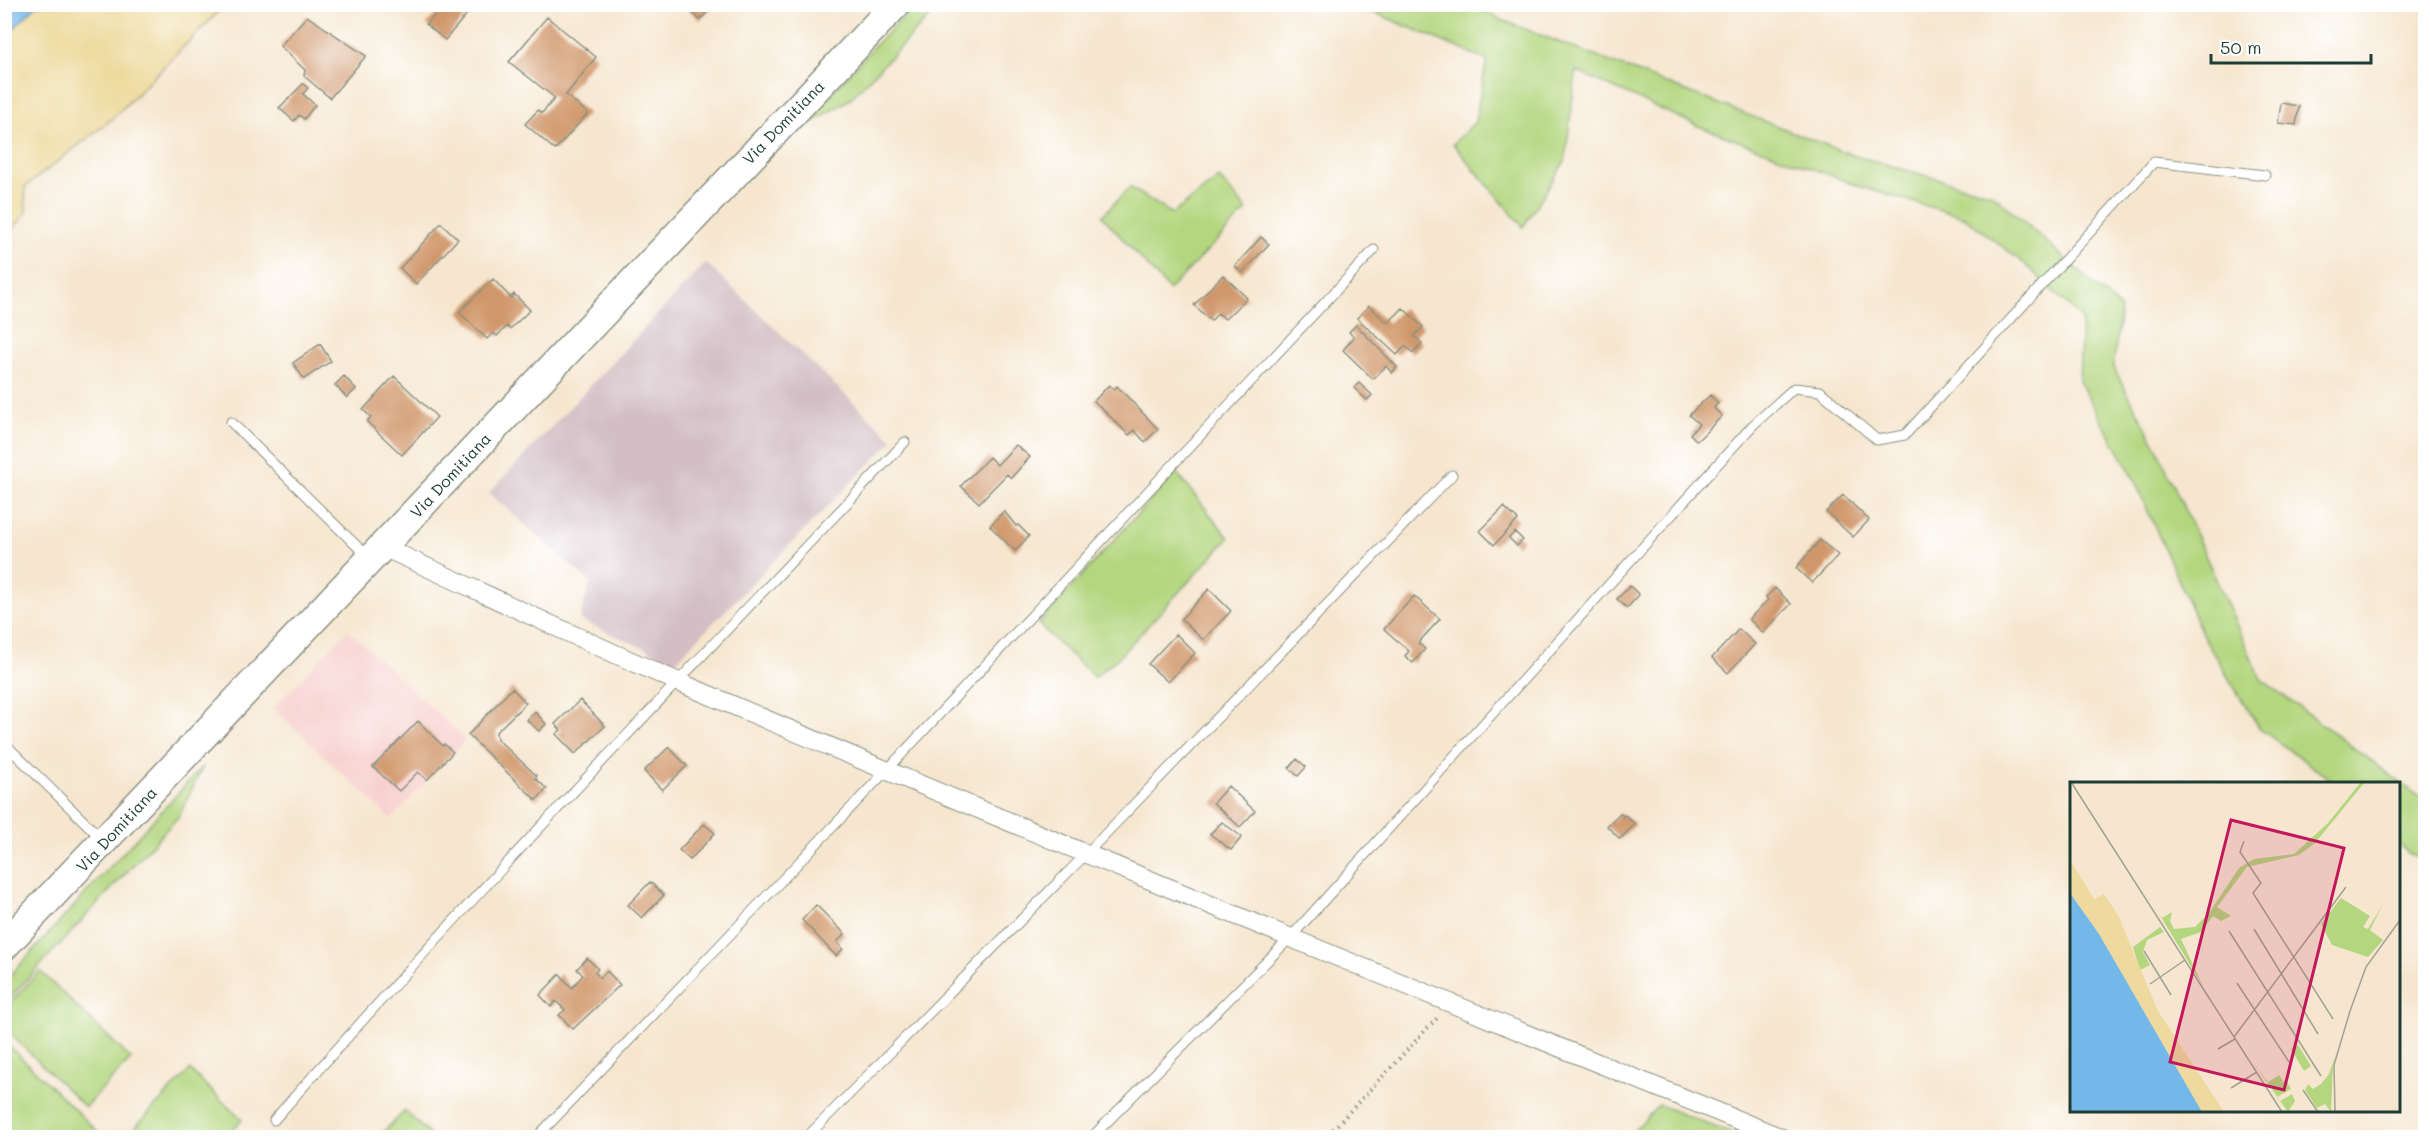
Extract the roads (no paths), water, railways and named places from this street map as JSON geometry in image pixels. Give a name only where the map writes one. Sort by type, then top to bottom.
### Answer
[{"type":"main road","name":"Via Domitiana","points":[[4,946],[896,4]]},
{"type":"street","points":[[377,553],[1289,939],[1782,1137]]},
{"type":"lane","points":[[1091,1137],[1289,939],[1753,425],[1794,388],[1820,391],[1877,440],[1905,435],[2154,162],[2265,175]]},
{"type":"lane","points":[[536,1137],[887,770],[1374,250]]},
{"type":"lane","points":[[231,422],[377,553]]},
{"type":"lane","points":[[274,1120],[369,1012],[905,442]]},
{"type":"lane","points":[[806,1137],[1087,853],[1452,475]]},
{"type":"lane","points":[[4,743],[104,842]]},
{"type":"water","points":[[4,5],[37,5],[5,37]]}]
